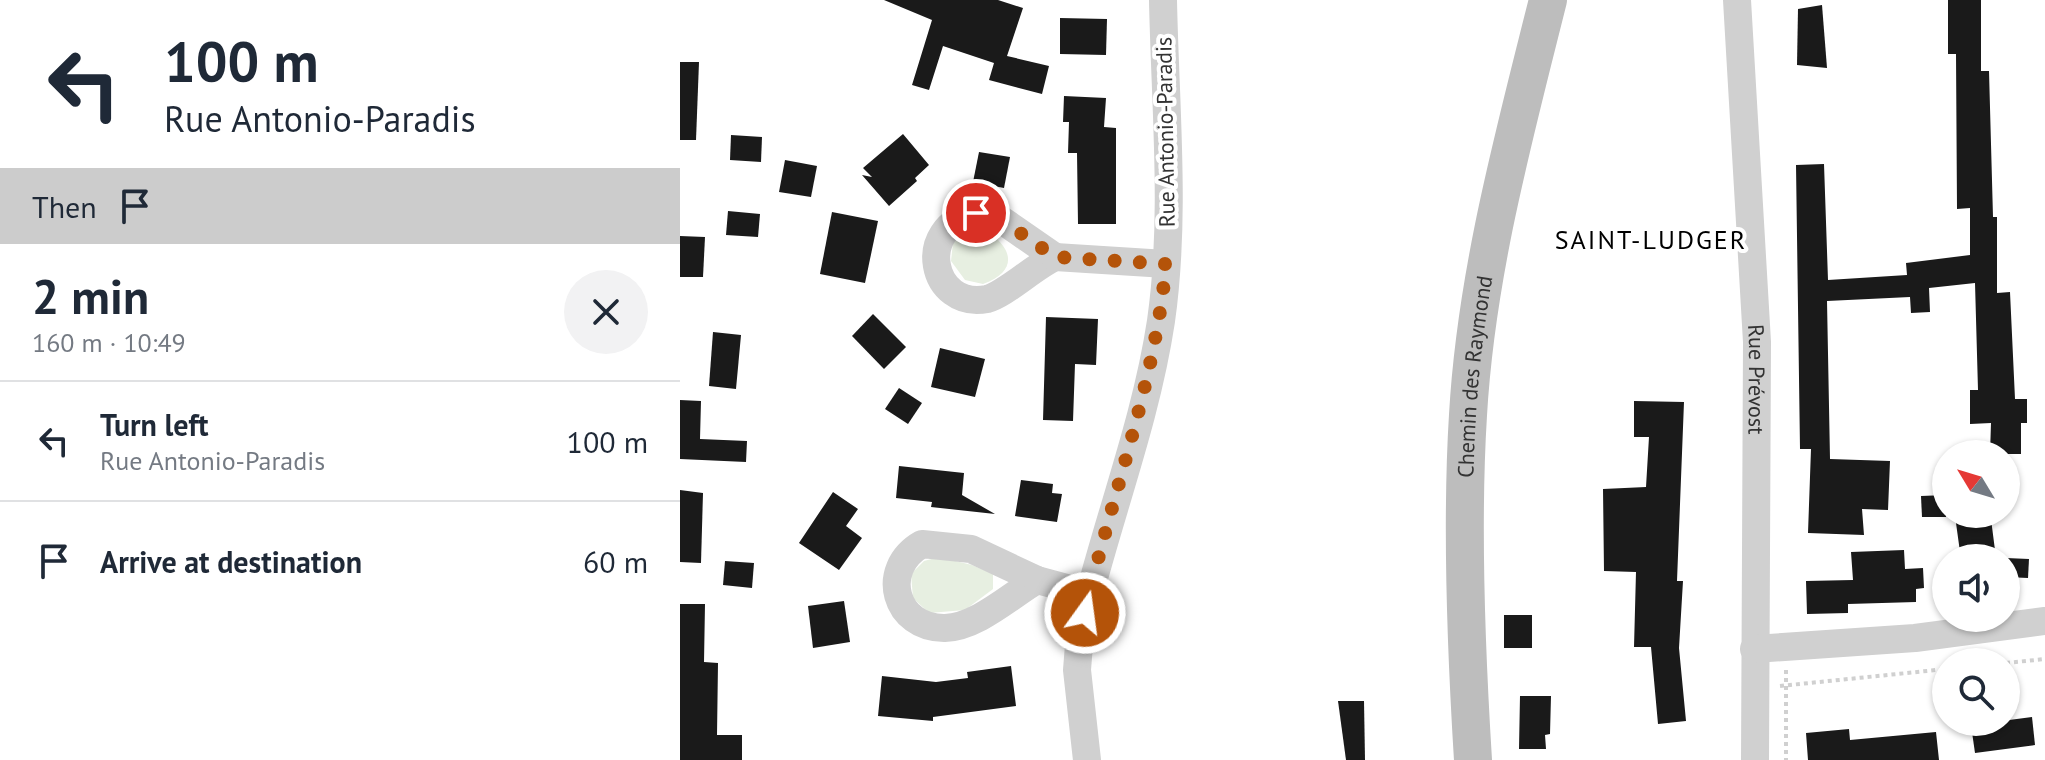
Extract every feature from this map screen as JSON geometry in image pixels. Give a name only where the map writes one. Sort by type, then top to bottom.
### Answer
[{"type":"street","name":"Rue Antonio-Paradis","points":[[1087,760],[1077,670],[1089,594],[1161,321],[1166,264],[1163,0]]},
{"type":"street","name":"Chemin des Raymond","points":[[1473,760],[1467,668],[1468,415],[1491,238],[1548,0]]},
{"type":"street","name":"Rue Prévost","points":[[1737,0],[1757,342],[1755,760]]},
{"type":"street","points":[[1055,257],[1166,264]]},
{"type":"street","points":[[1037,580],[977,619],[947,628],[935,627],[910,614],[900,602],[895,587],[897,569],[912,550],[922,544],[937,543],[989,555],[1037,580],[1089,594]]},
{"type":"street","points":[[1754,649],[1915,638],[2045,621]]},
{"type":"path","points":[[1786,647],[1786,760]]},
{"type":"path","points":[[2020,662],[2045,659]]},
{"type":"path","points":[[1754,688],[1932,670]]},
{"type":"shaded area","points":[[972,225],[994,237],[1007,253],[1005,270],[983,284],[965,280],[951,261],[953,243]]},
{"type":"shaded area","points":[[939,557],[993,574],[993,589],[965,610],[929,613],[913,598],[911,574],[924,561]]},
{"type":"building","points":[[884,0],[998,0],[1023,8],[1007,56],[1049,66],[1042,94],[989,80],[994,63],[943,46],[929,90],[912,85],[932,20]]},
{"type":"building","points":[[1948,0],[1981,0],[1981,71],[1989,71],[1993,217],[1997,217],[1997,293],[2010,292],[2015,399],[2027,399],[2027,423],[2021,423],[2021,454],[2020,440],[1990,440],[1991,423],[1970,424],[1970,390],[1978,390],[1975,283],[1929,288],[1930,312],[1911,313],[1910,297],[1827,301],[1830,459],[1890,461],[1888,510],[1862,509],[1864,535],[1808,533],[1811,449],[1800,449],[1796,165],[1824,164],[1828,280],[1907,275],[1906,263],[1970,255],[1970,208],[1957,209],[1956,54],[1948,54]]},
{"type":"building","points":[[1822,5],[1827,68],[1797,65],[1798,9]]},
{"type":"building","points":[[1060,18],[1107,19],[1106,55],[1060,54]]},
{"type":"building","points":[[680,62],[699,62],[696,140],[680,140]]},
{"type":"building","points":[[1064,96],[1106,98],[1104,127],[1116,128],[1116,224],[1078,224],[1077,153],[1068,153],[1069,122],[1063,122]]},
{"type":"building","points":[[903,134],[929,165],[915,178],[917,181],[889,206],[862,175],[872,177],[863,168]]},
{"type":"building","points":[[731,135],[762,137],[761,162],[730,160]]},
{"type":"building","points":[[979,152],[1010,157],[1004,188],[973,182]]},
{"type":"building","points":[[785,160],[817,166],[811,197],[779,192]]},
{"type":"building","points":[[728,211],[760,214],[758,237],[726,235]]},
{"type":"building","points":[[832,212],[878,221],[865,283],[820,274]]},
{"type":"building","points":[[680,236],[705,237],[703,277],[680,277]]},
{"type":"building","points":[[873,314],[906,347],[884,369],[852,336]]},
{"type":"building","points":[[1046,317],[1098,319],[1096,365],[1075,364],[1073,421],[1043,420]]},
{"type":"building","points":[[713,332],[741,335],[736,389],[709,386]]},
{"type":"building","points":[[940,348],[985,359],[975,397],[931,387]]},
{"type":"building","points":[[899,388],[922,403],[908,424],[885,409]]},
{"type":"building","points":[[680,400],[701,401],[700,439],[747,441],[746,462],[680,459]]},
{"type":"building","points":[[1634,401],[1684,402],[1677,581],[1683,581],[1679,648],[1686,721],[1658,724],[1651,647],[1634,647],[1636,572],[1604,571],[1603,489],[1646,487],[1649,437],[1634,437]]},
{"type":"building","points":[[899,466],[964,473],[962,495],[995,514],[931,507],[932,502],[896,498]]},
{"type":"building","points":[[1021,480],[1053,484],[1052,493],[1062,494],[1057,522],[1015,516]]},
{"type":"building","points":[[680,490],[703,493],[701,563],[680,562]]},
{"type":"building","points":[[833,492],[858,509],[846,526],[862,538],[839,570],[799,543]]},
{"type":"building","points":[[1921,496],[1932,496],[1932,517],[1922,517]]},
{"type":"building","points":[[1957,528],[1992,528],[1994,544],[1959,544]]},
{"type":"building","points":[[1904,550],[1905,569],[1923,568],[1924,588],[1916,589],[1916,602],[1848,604],[1848,613],[1807,614],[1806,581],[1853,580],[1851,552]]},
{"type":"building","points":[[2020,559],[2029,559],[2028,578],[2020,578]]},
{"type":"building","points":[[725,561],[754,563],[752,588],[723,585]]},
{"type":"building","points":[[844,601],[850,642],[813,648],[808,606]]},
{"type":"building","points":[[680,604],[705,604],[704,662],[718,663],[717,735],[742,735],[742,760],[680,760]]},
{"type":"building","points":[[1504,615],[1532,615],[1532,648],[1504,648]]},
{"type":"building","points":[[1011,666],[1016,706],[933,717],[933,721],[878,716],[882,676],[936,682],[968,678],[967,672]]},
{"type":"building","points":[[1520,696],[1551,696],[1550,734],[1545,735],[1546,749],[1519,749]]},
{"type":"building","points":[[1338,701],[1364,701],[1365,760],[1346,760]]},
{"type":"building","points":[[2032,717],[2035,745],[1975,753],[1973,736],[2020,736],[2020,719]]},
{"type":"building","points":[[1849,729],[1850,740],[1932,732],[1932,736],[1936,736],[1939,760],[1808,760],[1806,733]]},
{"type":"district","name":"SAINT-LUDGER","points":[[1651,240]]},
{"type":"route","points":[[976,213],[1003,221],[1032,244],[1055,257],[1166,264],[1161,321],[1145,391],[1085,613]]}]
